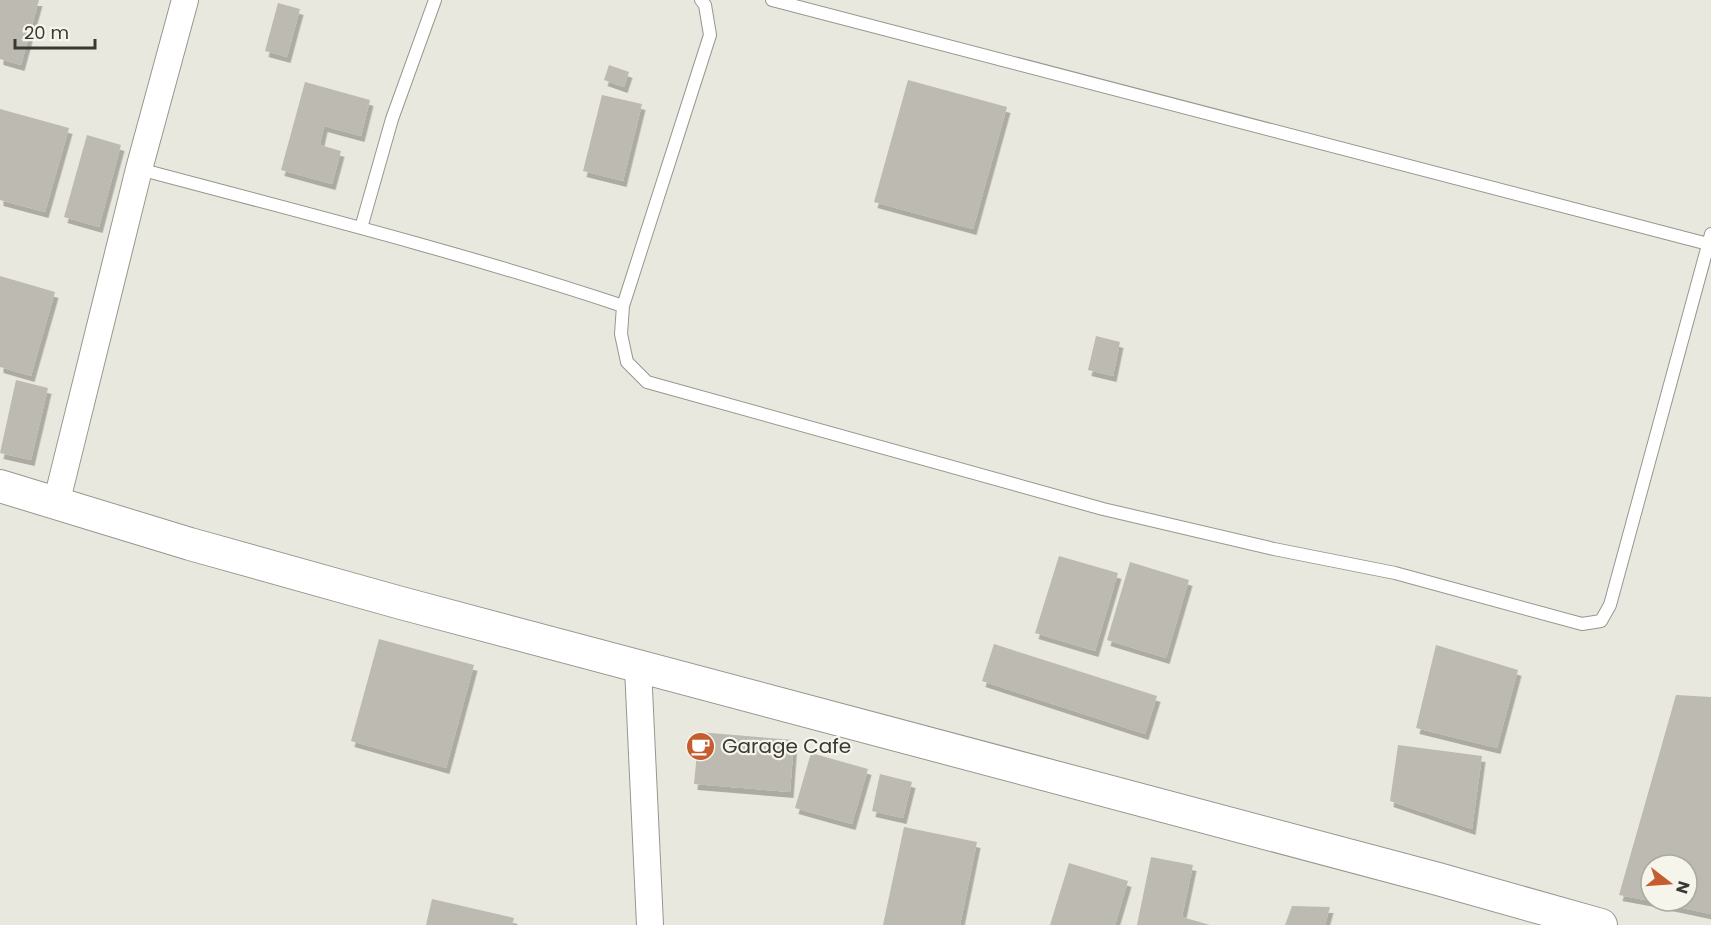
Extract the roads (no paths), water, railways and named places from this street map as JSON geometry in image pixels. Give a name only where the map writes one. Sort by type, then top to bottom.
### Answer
[{"type":"street","points":[[56,504],[139,169],[185,0]]},
{"type":"street","points":[[0,486],[335,584],[638,668],[1437,879],[1601,925]]},
{"type":"street","points":[[638,668],[650,925]]},
{"type":"lane","points":[[361,228],[393,119],[435,0]]},
{"type":"lane","points":[[701,0],[705,5],[710,35],[623,306],[621,334],[627,362],[647,382],[1103,509],[1274,549],[1395,573],[1582,624],[1601,621],[1610,605],[1710,239],[772,0]]},
{"type":"lane","points":[[139,169],[361,228],[537,278],[623,306]]},
{"type":"place","name":"Garage Cafe","points":[[701,746]]}]
